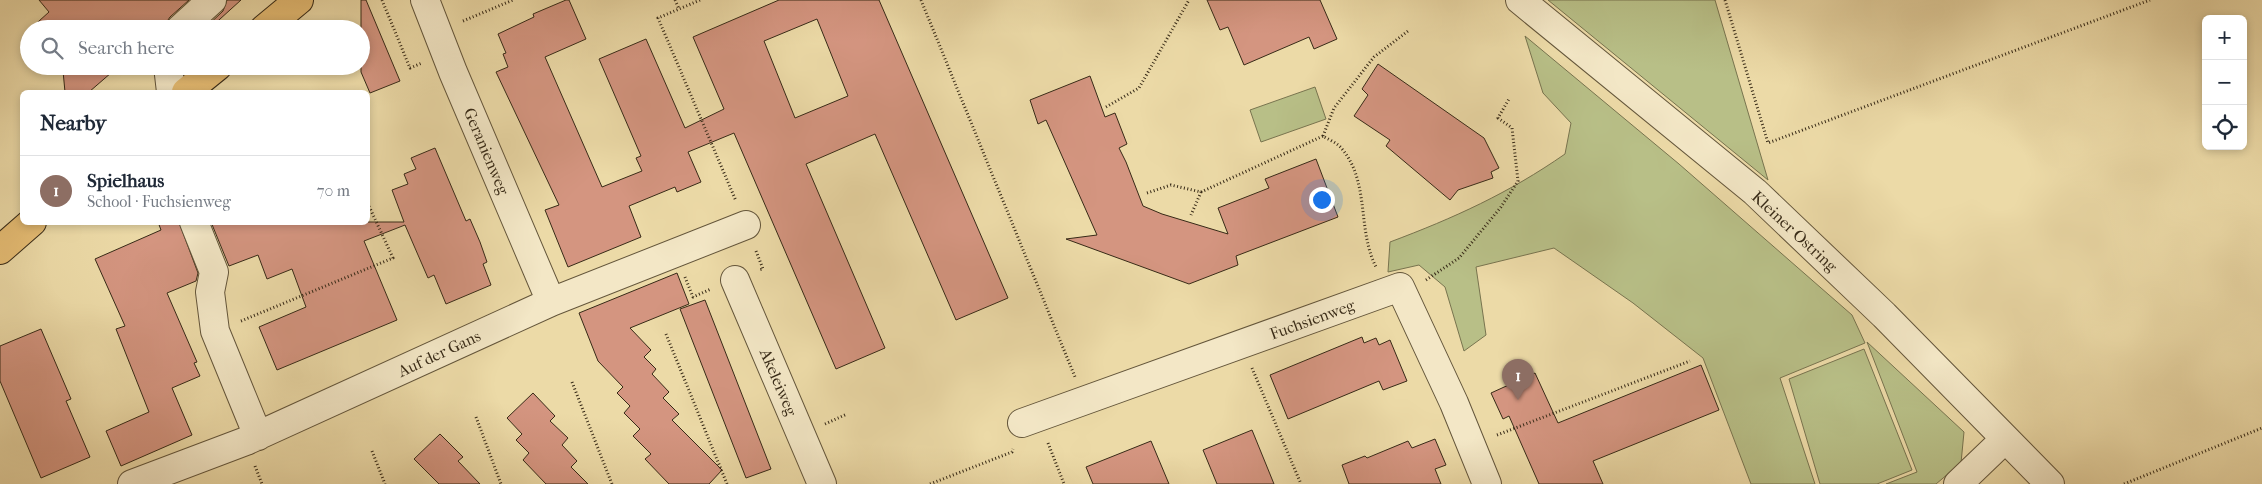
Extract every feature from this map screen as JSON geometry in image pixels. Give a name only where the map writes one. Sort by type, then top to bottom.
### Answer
[{"type":"main road","points":[[275,20],[299,0]]},
{"type":"main road","points":[[188,90],[207,75]]},
{"type":"main road","points":[[0,250],[29,225]]},
{"type":"street","points":[[190,20],[212,0]]},
{"type":"street","name":"Geranienweg","points":[[425,0],[441,43],[551,302]]},
{"type":"street","name":"Kleiner Ostring","points":[[1520,0],[1755,192],[1884,315],[2050,484]]},
{"type":"street","points":[[169,75],[171,90]]},
{"type":"street","name":"Auf der Gans","points":[[132,484],[258,436],[741,213]]},
{"type":"street","points":[[195,225],[214,272],[210,292],[215,332],[258,436]]},
{"type":"street","name":"Akeleiweg","points":[[735,280],[822,484]]},
{"type":"street","points":[[1394,289],[1454,403],[1486,484]]},
{"type":"street","name":"Fuchsienweg","points":[[1030,420],[1394,289]]},
{"type":"street","points":[[1958,484],[2005,439]]},
{"type":"path","points":[[382,0],[410,68],[441,43],[513,0]]},
{"type":"path","points":[[675,0],[679,9]]},
{"type":"path","points":[[700,0],[658,18],[741,213]]},
{"type":"path","points":[[921,0],[1085,400]]},
{"type":"path","points":[[1106,107],[1139,88],[1189,0]]},
{"type":"path","points":[[1725,0],[1768,143],[2150,0]]},
{"type":"path","points":[[1147,193],[1171,185],[1201,192],[1323,136],[1334,108],[1374,57],[1408,30]]},
{"type":"path","points":[[1323,136],[1342,148],[1354,169],[1361,196],[1364,230],[1374,262],[1394,289],[1430,279],[1459,258],[1501,207],[1518,181],[1512,128],[1498,118],[1509,99]]},
{"type":"path","points":[[1191,215],[1201,192]]},
{"type":"path","points":[[215,332],[393,258],[370,208]]},
{"type":"path","points":[[666,334],[727,484]]},
{"type":"path","points":[[1242,344],[1301,484]]},
{"type":"path","points":[[1471,445],[1690,361]]},
{"type":"path","points":[[572,382],[612,484]]},
{"type":"path","points":[[476,417],[501,484]]},
{"type":"path","points":[[930,484],[1012,452],[1030,420]]},
{"type":"path","points":[[1030,420],[1064,484]]},
{"type":"path","points":[[2124,484],[2262,428]]},
{"type":"path","points":[[372,451],[384,484]]},
{"type":"green space","points":[[1548,0],[1715,0],[1768,180]]},
{"type":"green space","points":[[1525,36],[1679,164],[1852,315],[1865,343],[1780,378],[1815,484],[1751,484],[1703,358],[1633,303],[1554,248],[1476,267],[1486,335],[1464,351],[1445,287],[1419,265],[1388,272],[1390,242],[1436,224],[1502,193],[1565,154],[1571,123],[1543,93]]},
{"type":"green space","points":[[1315,87],[1326,119],[1261,142],[1250,110]]},
{"type":"green space","points":[[1867,342],[1964,432],[1961,463],[1936,484],[1886,484],[1917,472]]},
{"type":"green space","points":[[1864,349],[1912,470],[1877,484],[1820,484],[1789,379]]},
{"type":"building","points":[[39,0],[189,0],[168,20],[40,20],[49,12]]},
{"type":"building","points":[[227,0],[241,0],[219,20],[214,20],[223,11]]},
{"type":"building","points":[[361,0],[366,0],[400,81],[370,93],[362,75],[370,75],[370,20],[361,20]]},
{"type":"building","points":[[569,0],[586,39],[545,57],[602,187],[642,171],[636,158],[641,156],[599,59],[646,39],[685,128],[724,109],[693,37],[779,0],[879,0],[1008,298],[956,320],[875,134],[806,164],[885,348],[836,369],[734,133],[688,152],[701,182],[677,192],[675,187],[629,206],[641,237],[568,267],[545,210],[559,205],[496,72],[508,67],[503,54],[506,53],[498,34],[534,17],[533,14]],"holes":[[[817,19],[848,96],[795,118],[764,41]]]},
{"type":"building","points":[[1207,0],[1320,0],[1337,39],[1314,49],[1309,37],[1244,65],[1228,27],[1220,30]]},
{"type":"building","points":[[1378,64],[1484,138],[1499,168],[1491,172],[1493,178],[1458,190],[1450,200],[1386,146],[1390,140],[1354,116],[1368,95],[1362,89]]},
{"type":"building","points":[[63,75],[109,75],[91,90],[65,90]]},
{"type":"building","points":[[1090,76],[1105,117],[1115,113],[1127,144],[1119,148],[1143,206],[1162,214],[1228,234],[1218,208],[1269,188],[1265,179],[1316,159],[1338,217],[1236,256],[1238,265],[1189,284],[1066,239],[1097,235],[1046,120],[1038,124],[1030,100]]},
{"type":"building","points":[[435,148],[466,221],[470,219],[480,242],[487,262],[483,264],[491,285],[446,304],[434,275],[428,278],[405,225],[364,241],[397,320],[277,370],[259,327],[306,307],[292,269],[267,279],[258,255],[229,266],[212,225],[370,225],[370,222],[404,222],[392,190],[408,184],[404,174],[416,169],[411,158]]},
{"type":"building","points":[[159,225],[180,225],[198,273],[196,281],[167,293],[197,362],[194,363],[200,376],[172,388],[192,435],[121,466],[106,431],[149,412],[116,329],[125,326],[95,259],[161,230]]},
{"type":"building","points":[[677,273],[689,304],[630,328],[651,350],[644,357],[656,369],[652,374],[669,392],[663,398],[679,414],[672,420],[722,470],[709,484],[669,484],[645,459],[651,454],[633,436],[640,429],[624,413],[630,406],[617,393],[623,387],[598,361],[579,313]]},
{"type":"building","points":[[705,300],[771,469],[746,478],[680,309]]},
{"type":"building","points":[[41,329],[71,399],[66,401],[90,457],[41,478],[0,381],[0,346]]},
{"type":"building","points":[[1362,337],[1364,343],[1376,338],[1379,345],[1390,340],[1407,381],[1383,390],[1379,381],[1288,419],[1270,375]]},
{"type":"building","points":[[1701,365],[1719,410],[1593,461],[1603,484],[1539,484],[1509,416],[1503,419],[1491,393],[1535,373],[1558,423]]},
{"type":"building","points":[[533,393],[555,416],[550,421],[568,438],[562,445],[577,461],[571,467],[588,484],[546,484],[523,460],[529,453],[516,440],[522,434],[507,418]]},
{"type":"building","points":[[1252,430],[1274,484],[1217,484],[1203,450]]},
{"type":"building","points":[[440,434],[463,457],[458,461],[480,484],[439,484],[414,459]]},
{"type":"building","points":[[1435,439],[1446,465],[1435,469],[1441,484],[1349,484],[1342,465],[1365,456],[1367,458],[1408,441],[1412,448]]},
{"type":"building","points":[[1151,441],[1169,484],[1093,484],[1086,467]]},
{"type":"place","name":"Spielhaus","points":[[1518,400]]}]
